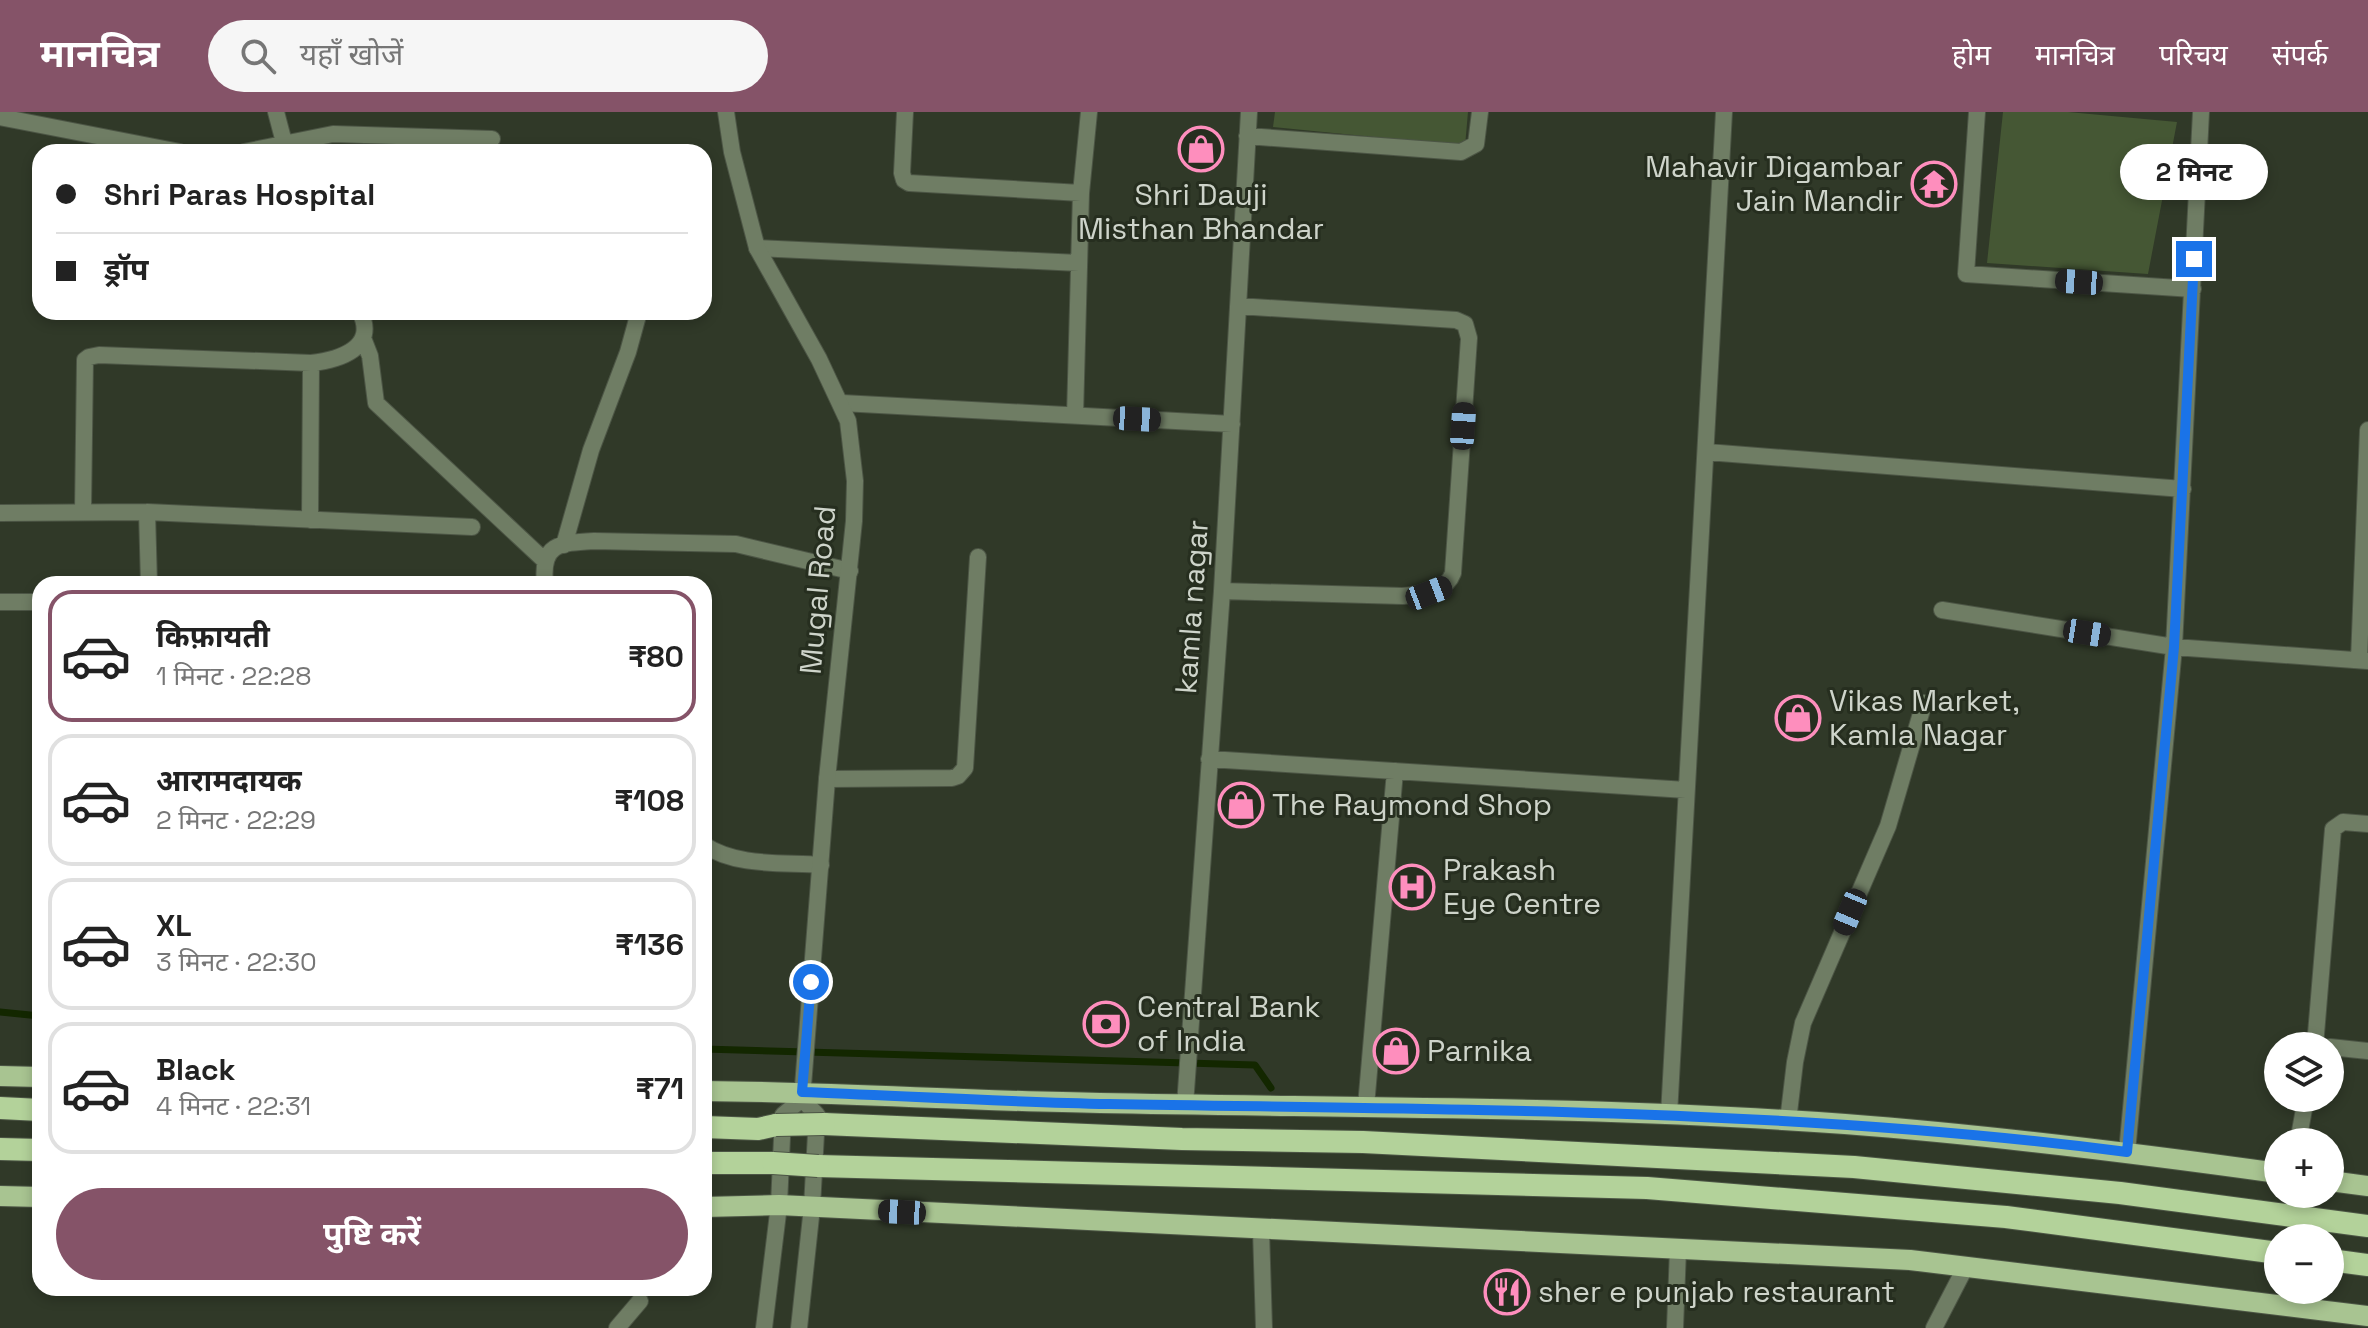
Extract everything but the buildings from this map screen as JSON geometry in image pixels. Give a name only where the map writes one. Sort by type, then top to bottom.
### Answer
[{"type":"highway","points":[[0,1108],[32,1110]]},
{"type":"highway","points":[[712,1127],[758,1129],[776,1125],[824,1124],[1578,1152],[1854,1167],[2120,1193],[2368,1226]]},
{"type":"highway","points":[[0,1149],[32,1150]]},
{"type":"highway","points":[[712,1163],[1647,1188],[2006,1217],[2264,1251]]},
{"type":"highway","points":[[2344,1262],[2368,1265]]},
{"type":"main road","points":[[0,1076],[32,1077]]},
{"type":"main road","points":[[712,1091],[1054,1103],[1366,1106],[1788,1121],[1997,1137],[2264,1171]]},
{"type":"main road","points":[[2344,1183],[2368,1186]]},
{"type":"main road","points":[[0,1196],[32,1197]]},
{"type":"main road","points":[[712,1207],[779,1205],[1910,1260],[2368,1316]]},
{"type":"street","points":[[276,112],[284,144]]},
{"type":"street","name":"Mugal Road","points":[[726,112],[732,152],[757,248],[842,403],[853,444],[855,481],[850,571],[827,779],[802,1095]]},
{"type":"street","points":[[905,112],[902,173],[909,183],[1081,193]]},
{"type":"street","points":[[1075,416],[1081,193],[1089,112]]},
{"type":"street","name":"kamla nagar","points":[[1185,1105],[1222,591],[1249,112]]},
{"type":"street","points":[[1247,136],[1461,152],[1476,144],[1480,112]]},
{"type":"street","points":[[1669,1115],[1724,112]]},
{"type":"street","points":[[1977,112],[1966,274],[2193,289]]},
{"type":"street","points":[[2127,1152],[2174,647],[2201,112]]},
{"type":"street","points":[[0,117],[139,144]]},
{"type":"street","points":[[299,144],[333,134],[492,139]]},
{"type":"street","points":[[757,248],[1079,263]]},
{"type":"street","points":[[1222,591],[1403,596],[1429,593],[1445,586],[1453,573],[1469,338],[1465,324],[1456,320],[1238,306]]},
{"type":"street","points":[[83,512],[85,360],[89,357],[332,361],[359,346],[363,338],[363,320]]},
{"type":"street","points":[[564,545],[591,450],[637,320]]},
{"type":"street","points":[[363,338],[370,356],[376,403],[544,560]]},
{"type":"street","points":[[310,520],[311,363]]},
{"type":"street","points":[[842,403],[1232,424]]},
{"type":"street","points":[[1942,610],[2174,647],[2363,660],[2368,430]]},
{"type":"street","points":[[1707,452],[2183,489]]},
{"type":"street","points":[[147,512],[149,576]]},
{"type":"street","points":[[0,513],[147,512],[472,527]]},
{"type":"street","points":[[545,576],[544,560],[551,549],[594,541],[736,544],[850,571]]},
{"type":"street","points":[[827,779],[952,778],[965,768],[978,557]]},
{"type":"street","points":[[0,602],[32,602]]},
{"type":"street","points":[[1788,1121],[1803,1023],[1888,826],[1924,703]]},
{"type":"street","points":[[1209,759],[1686,790]]},
{"type":"street","points":[[1366,1106],[1395,771]]},
{"type":"street","points":[[2316,1032],[2333,829],[2343,822],[2368,824]]},
{"type":"street","points":[[712,850],[746,860],[821,865]]},
{"type":"street","points":[[2344,1048],[2368,1051]]},
{"type":"street","points":[[764,1328],[779,1205],[783,1115],[802,1095],[817,1115],[812,1207],[799,1328]]},
{"type":"street","points":[[1261,1230],[1264,1328]]},
{"type":"street","points":[[1675,1328],[1678,1249]]},
{"type":"street","points":[[1934,1328],[1966,1266]]},
{"type":"street","points":[[617,1328],[640,1301]]},
{"type":"green space","points":[[1275,112],[1468,112],[1465,146],[1273,127]]},
{"type":"green space","points":[[2003,112],[2068,112],[2177,122],[2148,274],[1987,263]]},
{"type":"waterway","points":[[0,1012],[32,1015]]},
{"type":"waterway","points":[[712,1049],[1255,1065],[1271,1088]]},
{"type":"place","name":"Shri Dauji Misthan Bhandar","points":[[1201,149]]},
{"type":"place","name":"Mahavir Digambar Jain Mandir","points":[[1934,184]]},
{"type":"place","name":"Vikas Market, Kamla Nagar","points":[[1798,718]]},
{"type":"place","name":"The Raymond Shop","points":[[1241,805]]},
{"type":"place","name":"Prakash Eye Centre","points":[[1412,887]]},
{"type":"place","name":"Central Bank of India","points":[[1106,1024]]},
{"type":"place","name":"Parnika","points":[[1396,1051]]},
{"type":"place","name":"sher e punjab restaurant","points":[[1507,1292]]},
{"type":"route","points":[[811,982],[802,1092],[1054,1103],[1366,1106],[1669,1115],[1843,1124],[2127,1152],[2174,647],[2194,259]]}]
